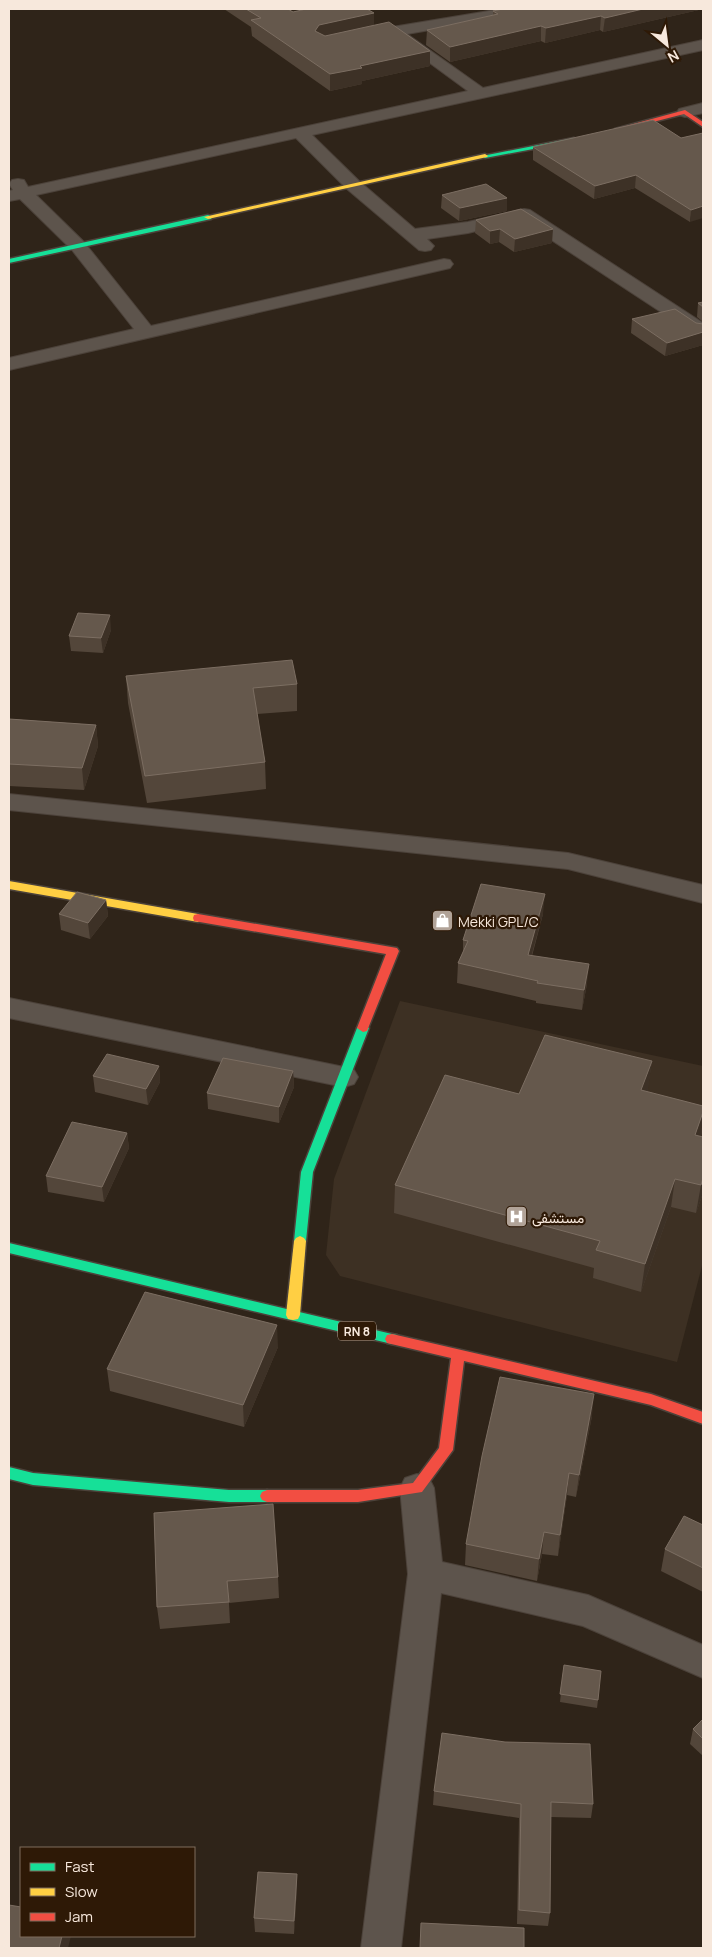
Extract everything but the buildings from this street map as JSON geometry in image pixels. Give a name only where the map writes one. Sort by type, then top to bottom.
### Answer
[{"type":"street","points":[[344,41],[392,31],[453,23],[526,9]]},
{"type":"street","points":[[379,21],[475,90]]},
{"type":"street","points":[[15,189],[300,133],[703,35]]},
{"type":"street","points":[[15,189],[475,90],[703,45]]},
{"type":"street","points":[[611,131],[703,108]]},
{"type":"street","points":[[685,112],[703,125]]},
{"type":"street","points":[[9,364],[444,264],[412,234],[353,185],[300,133]]},
{"type":"street","points":[[9,261],[490,155],[583,138]]},
{"type":"street","points":[[15,189],[78,246],[147,333]]},
{"type":"street","points":[[412,234],[436,233],[524,214],[703,331]]},
{"type":"street","points":[[9,802],[568,861],[703,894]]},
{"type":"street","points":[[9,886],[393,951],[307,1172],[293,1316]]},
{"type":"street","points":[[9,1008],[344,1077]]},
{"type":"street","name":"RN 8","points":[[9,1248],[651,1400],[703,1418]]},
{"type":"street","points":[[382,1948],[426,1574],[417,1488],[446,1450],[458,1354]]},
{"type":"street","points":[[9,1473],[33,1479],[229,1496],[358,1496],[417,1488]]},
{"type":"street","points":[[426,1574],[588,1611],[703,1662]]},
{"type":"shaded area","name":"مستشفى","points":[[400,1001],[703,1066],[703,1262],[677,1362],[340,1276],[326,1255],[334,1179]]},
{"type":"traffic: fast","points":[[485,156],[574,140]]},
{"type":"traffic: fast","points":[[9,261],[208,217]]},
{"type":"traffic: fast","points":[[300,1241],[307,1172],[363,1028]]},
{"type":"traffic: fast","points":[[9,1248],[392,1339]]},
{"type":"traffic: fast","points":[[9,1473],[33,1479],[229,1496],[267,1496]]},
{"type":"traffic: slow","points":[[208,217],[485,156]]},
{"type":"traffic: slow","points":[[9,885],[198,918]]},
{"type":"traffic: slow","points":[[293,1315],[300,1241]]},
{"type":"traffic: jam","points":[[618,129],[685,112],[703,125]]},
{"type":"traffic: jam","points":[[198,918],[393,951],[363,1028]]},
{"type":"traffic: jam","points":[[392,1339],[651,1400],[703,1418]]},
{"type":"traffic: jam","points":[[267,1496],[358,1496],[417,1488],[446,1450],[458,1354]]},
{"type":"place","name":"Mekki GPL/C","points":[[442,921]]},
{"type":"place","name":"مستشفى","points":[[516,1217]]}]
